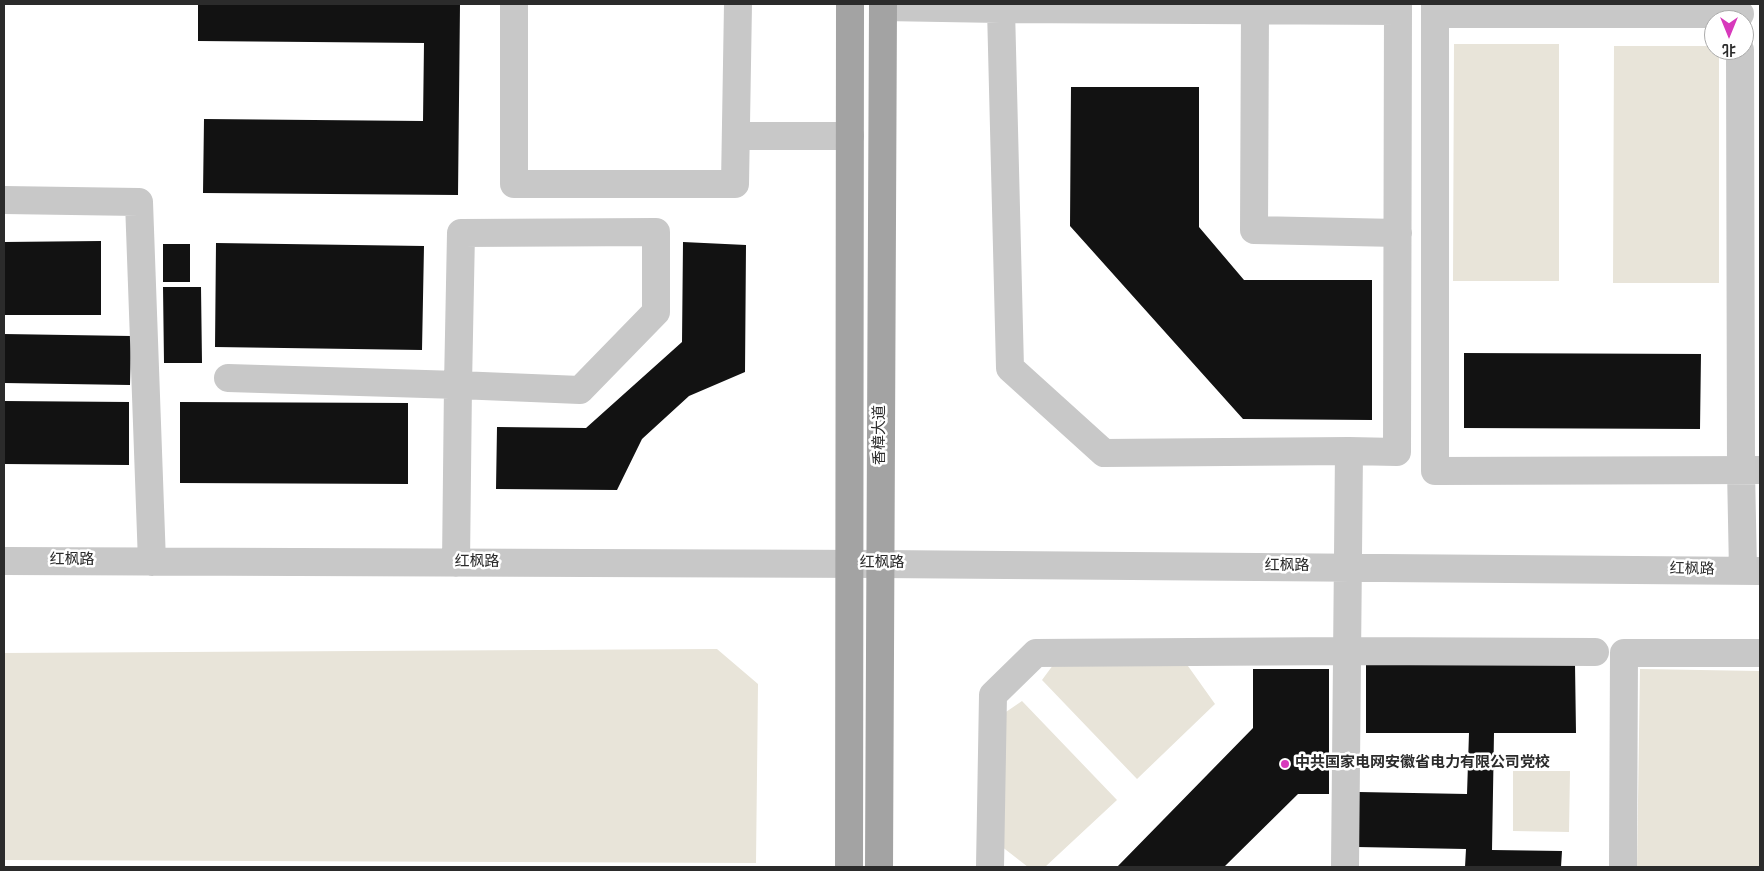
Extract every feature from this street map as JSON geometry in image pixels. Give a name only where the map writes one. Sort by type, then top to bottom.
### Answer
[{"type":"main road","name":"香樟大道","points":[[849,867],[850,4]]},
{"type":"main road","name":"香樟大道","points":[[879,867],[883,5]]},
{"type":"street","points":[[514,4],[514,184],[735,184],[738,4]]},
{"type":"street","points":[[883,5],[1001,6],[1255,10],[1398,8],[1398,452],[1104,453],[1010,368],[1001,6]]},
{"type":"street","points":[[1704,13],[1435,9],[1436,471],[1751,470]]},
{"type":"street","points":[[1255,10],[1254,230],[1398,233]]},
{"type":"street","points":[[1747,65],[1752,571]]},
{"type":"street","points":[[736,136],[850,136]]},
{"type":"street","points":[[4,200],[139,202],[152,562]]},
{"type":"street","points":[[228,378],[458,385],[580,390],[656,312],[656,232],[460,233],[458,385],[456,562]]},
{"type":"street","points":[[1345,867],[1349,451]]},
{"type":"street","name":"红枫路","points":[[4,561],[880,564],[1752,571]]},
{"type":"street","points":[[990,867],[993,695],[1036,653],[1595,652]]},
{"type":"street","points":[[1623,867],[1624,653],[1760,653]]},
{"type":"shaded area","points":[[1454,44],[1559,44],[1559,281],[1453,281]]},
{"type":"shaded area","points":[[1614,46],[1704,46],[1704,60],[1719,60],[1719,283],[1613,283]]},
{"type":"shaded area","points":[[717,649],[758,684],[756,863],[4,860],[4,653]]},
{"type":"shaded area","points":[[1056,661],[1188,666],[1215,704],[1137,779],[1042,680]]},
{"type":"shaded area","points":[[1640,669],[1760,671],[1760,867],[1637,867]]},
{"type":"shaded area","points":[[1022,701],[1117,800],[1045,867],[1028,867],[1001,846],[1003,714]]},
{"type":"shaded area","points":[[1513,771],[1570,771],[1569,832],[1513,831]]},
{"type":"building","points":[[198,4],[460,4],[458,195],[203,193],[204,119],[423,121],[424,43],[198,41]]},
{"type":"building","points":[[1071,87],[1199,87],[1199,227],[1244,280],[1372,280],[1372,420],[1243,419],[1070,226]]},
{"type":"building","points":[[101,241],[101,315],[4,315],[4,242]]},
{"type":"building","points":[[683,242],[746,245],[745,372],[689,396],[642,439],[617,490],[496,489],[497,427],[586,428],[682,342]]},
{"type":"building","points":[[216,243],[424,246],[422,350],[215,347]]},
{"type":"building","points":[[163,244],[190,244],[190,282],[163,282]]},
{"type":"building","points":[[163,287],[201,287],[202,363],[164,363]]},
{"type":"building","points":[[4,334],[131,336],[130,385],[4,383]]},
{"type":"building","points":[[1464,353],[1701,354],[1700,429],[1464,428]]},
{"type":"building","points":[[4,401],[129,402],[129,465],[4,464]]},
{"type":"building","points":[[180,402],[408,403],[408,484],[180,483]]},
{"type":"building","points":[[1575,664],[1576,733],[1494,733],[1492,850],[1562,851],[1561,867],[1465,867],[1466,849],[1357,847],[1359,792],[1467,794],[1469,733],[1366,733],[1366,665]]},
{"type":"building","points":[[1253,669],[1329,669],[1329,794],[1298,794],[1224,867],[1117,867],[1253,728]]},
{"type":"place","name":"中共国家电网安徽省电力有限公司党校","points":[[1285,764]]}]
